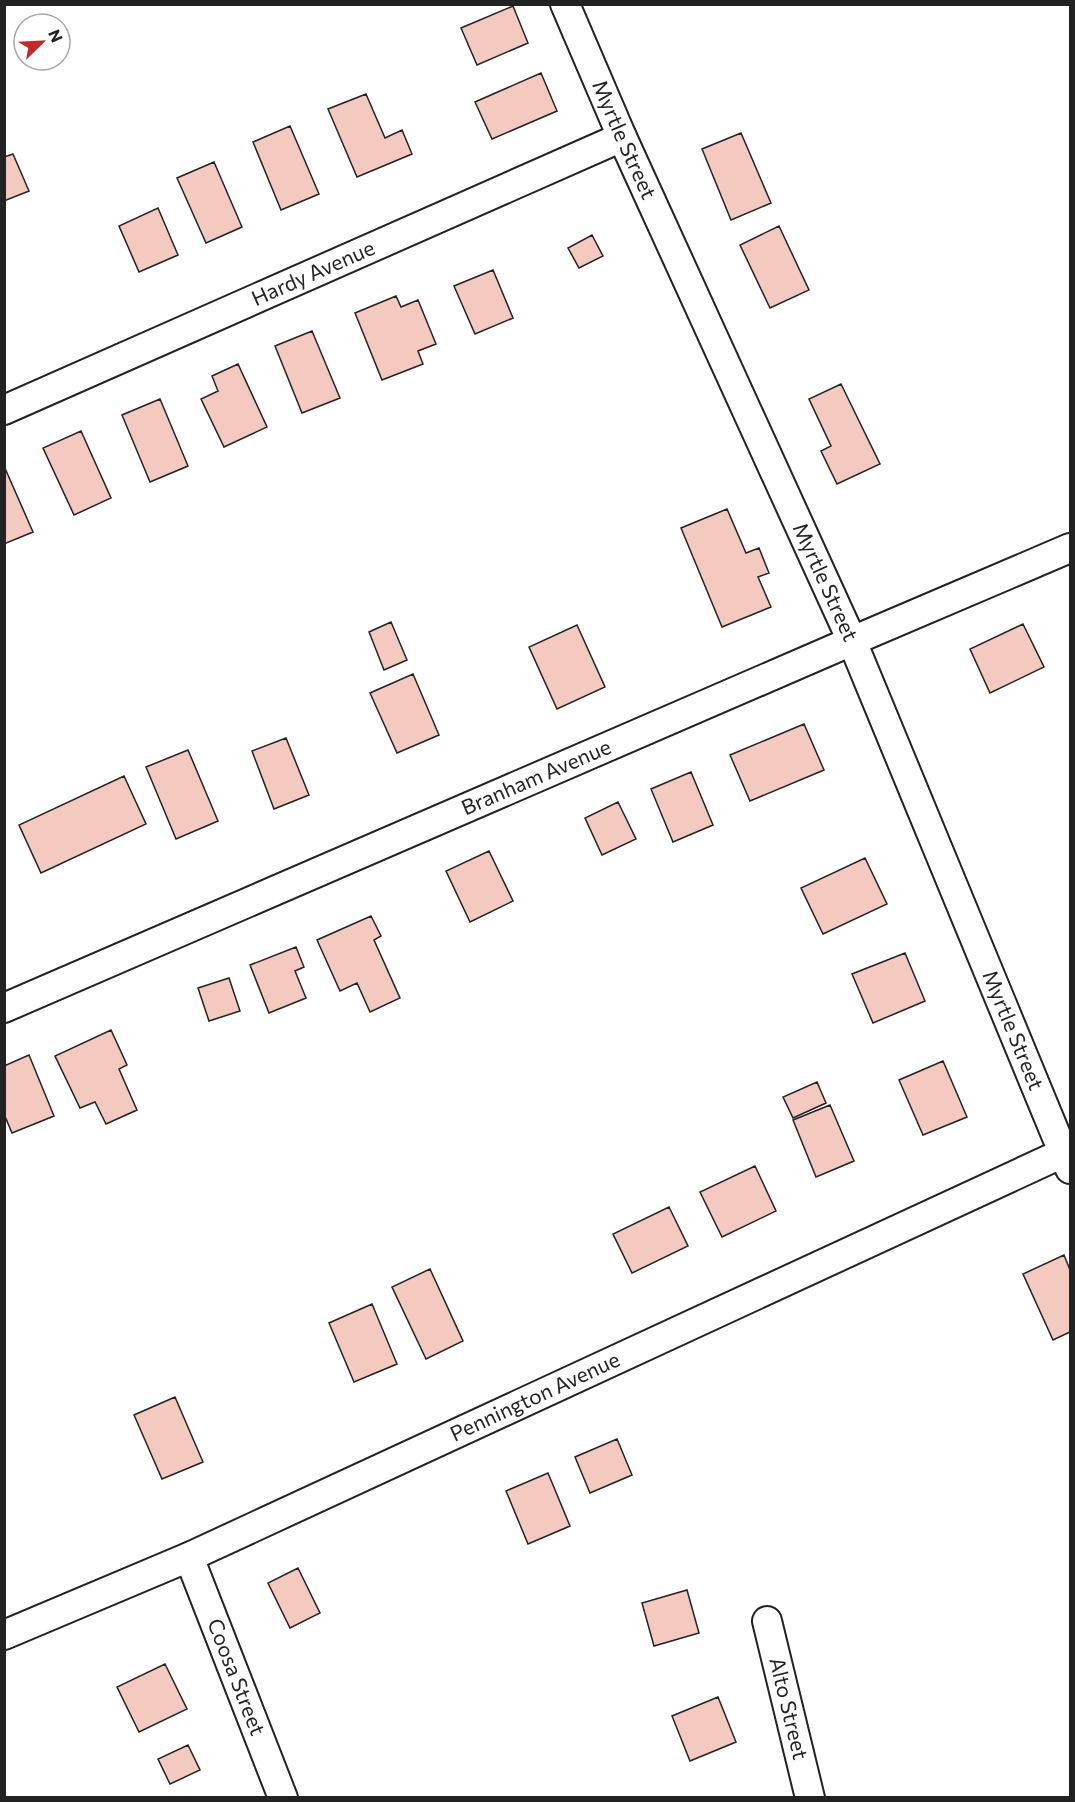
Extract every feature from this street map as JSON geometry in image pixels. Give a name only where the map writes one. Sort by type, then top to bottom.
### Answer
[{"type":"street","name":"Myrtle Street","points":[[565,4],[622,137],[852,641],[1065,1146]]},
{"type":"street","name":"Hardy Avenue","points":[[4,410],[622,137]]},
{"type":"street","name":"Branham Avenue","points":[[4,1008],[1071,548]]},
{"type":"street","name":"Pennington Avenue","points":[[4,1635],[189,1557],[1065,1146]]},
{"type":"street","name":"Coosa Street","points":[[189,1557],[283,1797]]},
{"type":"street","name":"Alto Street","points":[[767,1621],[810,1797]]},
{"type":"building","points":[[513,6],[528,43],[477,65],[461,28]]},
{"type":"building","points":[[541,73],[557,111],[492,139],[475,102]]},
{"type":"building","points":[[366,94],[385,138],[402,130],[412,154],[357,177],[328,109]]},
{"type":"building","points":[[290,126],[319,194],[281,210],[253,142]]},
{"type":"building","points":[[741,133],[771,203],[731,220],[702,149]]},
{"type":"building","points":[[13,154],[29,191],[4,201],[4,157]]},
{"type":"building","points":[[214,162],[242,227],[206,243],[177,178]]},
{"type":"building","points":[[158,208],[178,255],[139,272],[119,226]]},
{"type":"building","points":[[779,226],[809,290],[770,308],[740,245]]},
{"type":"building","points":[[592,235],[603,256],[579,268],[568,248]]},
{"type":"building","points":[[493,270],[513,318],[475,334],[454,286]]},
{"type":"building","points":[[396,296],[401,307],[418,300],[436,344],[418,351],[423,364],[382,380],[355,313]]},
{"type":"building","points":[[312,331],[340,398],[302,413],[275,346]]},
{"type":"building","points":[[238,364],[267,427],[224,447],[201,399],[218,391],[212,376]]},
{"type":"building","points":[[841,384],[880,464],[837,484],[821,451],[831,446],[809,399]]},
{"type":"building","points":[[160,399],[188,466],[150,482],[122,415]]},
{"type":"building","points":[[81,431],[111,498],[74,515],[43,448]]},
{"type":"building","points":[[4,466],[33,532],[4,544]]},
{"type":"building","points":[[727,509],[746,553],[759,548],[769,573],[758,577],[771,607],[722,627],[681,528]]},
{"type":"building","points":[[391,622],[407,660],[384,670],[369,632]]},
{"type":"building","points":[[1023,624],[1044,667],[990,693],[970,649]]},
{"type":"building","points":[[577,625],[605,687],[557,709],[529,647]]},
{"type":"building","points":[[413,674],[439,735],[397,753],[370,693]]},
{"type":"building","points":[[804,724],[824,770],[750,801],[730,755]]},
{"type":"building","points":[[286,738],[309,795],[274,809],[252,751]]},
{"type":"building","points":[[188,750],[218,821],[176,839],[146,767]]},
{"type":"building","points":[[691,772],[713,825],[673,842],[651,789]]},
{"type":"building","points":[[124,776],[146,824],[41,873],[19,825]]},
{"type":"building","points":[[618,802],[636,839],[602,855],[585,818]]},
{"type":"building","points":[[489,851],[513,901],[470,922],[446,871]]},
{"type":"building","points":[[865,858],[887,904],[823,934],[801,888]]},
{"type":"building","points":[[371,916],[381,936],[374,940],[400,998],[370,1012],[357,983],[340,991],[317,940]]},
{"type":"building","points":[[296,947],[304,967],[295,971],[306,998],[269,1013],[250,965]]},
{"type":"building","points":[[905,953],[925,1001],[873,1023],[852,974]]},
{"type":"building","points":[[229,978],[240,1011],[209,1021],[198,988]]},
{"type":"building","points":[[111,1030],[127,1065],[119,1069],[137,1110],[106,1124],[95,1102],[80,1108],[55,1056]]},
{"type":"building","points":[[29,1055],[54,1116],[12,1133],[4,1114],[4,1066]]},
{"type":"building","points":[[943,1061],[967,1117],[923,1135],[899,1080]]},
{"type":"building","points":[[817,1082],[826,1103],[793,1118],[783,1097]]},
{"type":"building","points":[[830,1105],[854,1161],[816,1177],[793,1120]]},
{"type":"building","points":[[755,1166],[776,1211],[722,1237],[700,1192]]},
{"type":"building","points":[[669,1207],[688,1246],[632,1273],[613,1234]]},
{"type":"building","points":[[1064,1255],[1070,1270],[1070,1332],[1053,1340],[1023,1274]]},
{"type":"building","points":[[430,1269],[463,1341],[426,1359],[392,1287]]},
{"type":"building","points":[[372,1304],[397,1364],[354,1382],[329,1323]]},
{"type":"building","points":[[175,1397],[203,1462],[162,1479],[134,1415]]},
{"type":"building","points":[[617,1439],[632,1475],[590,1493],[575,1457]]},
{"type":"building","points":[[548,1473],[570,1526],[528,1544],[506,1491]]},
{"type":"building","points":[[298,1568],[320,1613],[290,1628],[268,1583]]},
{"type":"building","points":[[687,1590],[699,1633],[654,1646],[642,1603]]},
{"type":"building","points":[[165,1664],[187,1709],[139,1732],[117,1687]]},
{"type":"building","points":[[718,1697],[736,1742],[690,1761],[672,1716]]},
{"type":"building","points":[[188,1745],[200,1770],[170,1784],[158,1759]]}]
